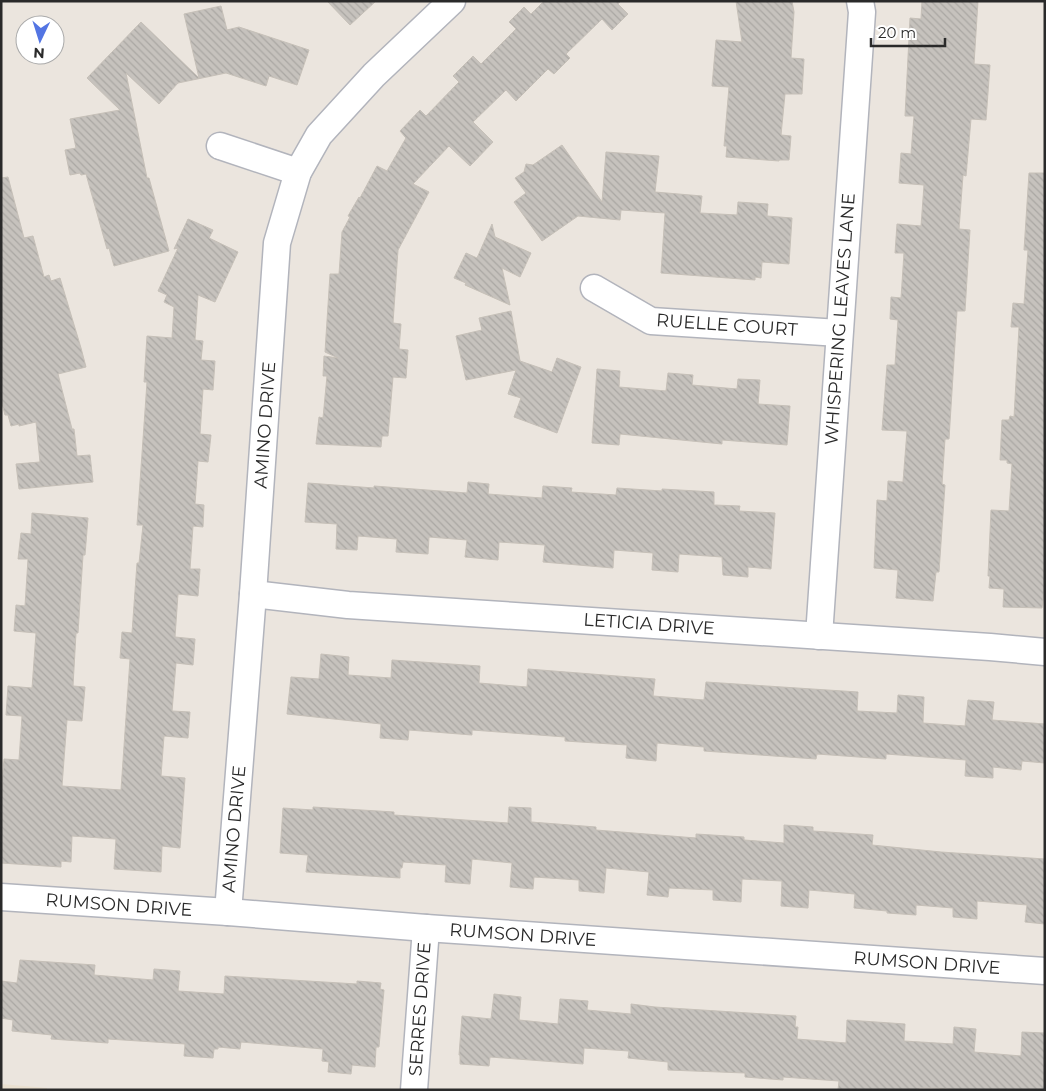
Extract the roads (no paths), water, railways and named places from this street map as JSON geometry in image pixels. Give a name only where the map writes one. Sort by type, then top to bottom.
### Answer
[{"type":"street","name":"AMINO DRIVE","points":[[228,912],[253,594],[277,243],[298,172],[319,135],[374,75],[452,1]]},
{"type":"street","name":"WHISPERING LEAVES LANE","points":[[819,636],[861,22],[860,1]]},
{"type":"street","points":[[220,146],[298,172]]},
{"type":"street","name":"RUELLE COURT","points":[[594,288],[651,321],[839,333]]},
{"type":"street","name":"LETICIA DRIVE","points":[[253,594],[348,605],[1045,652]]},
{"type":"street","name":"RUMSON DRIVE","points":[[1,897],[1045,971]]},
{"type":"street","name":"SERRES DRIVE","points":[[414,1090],[426,928]]}]
